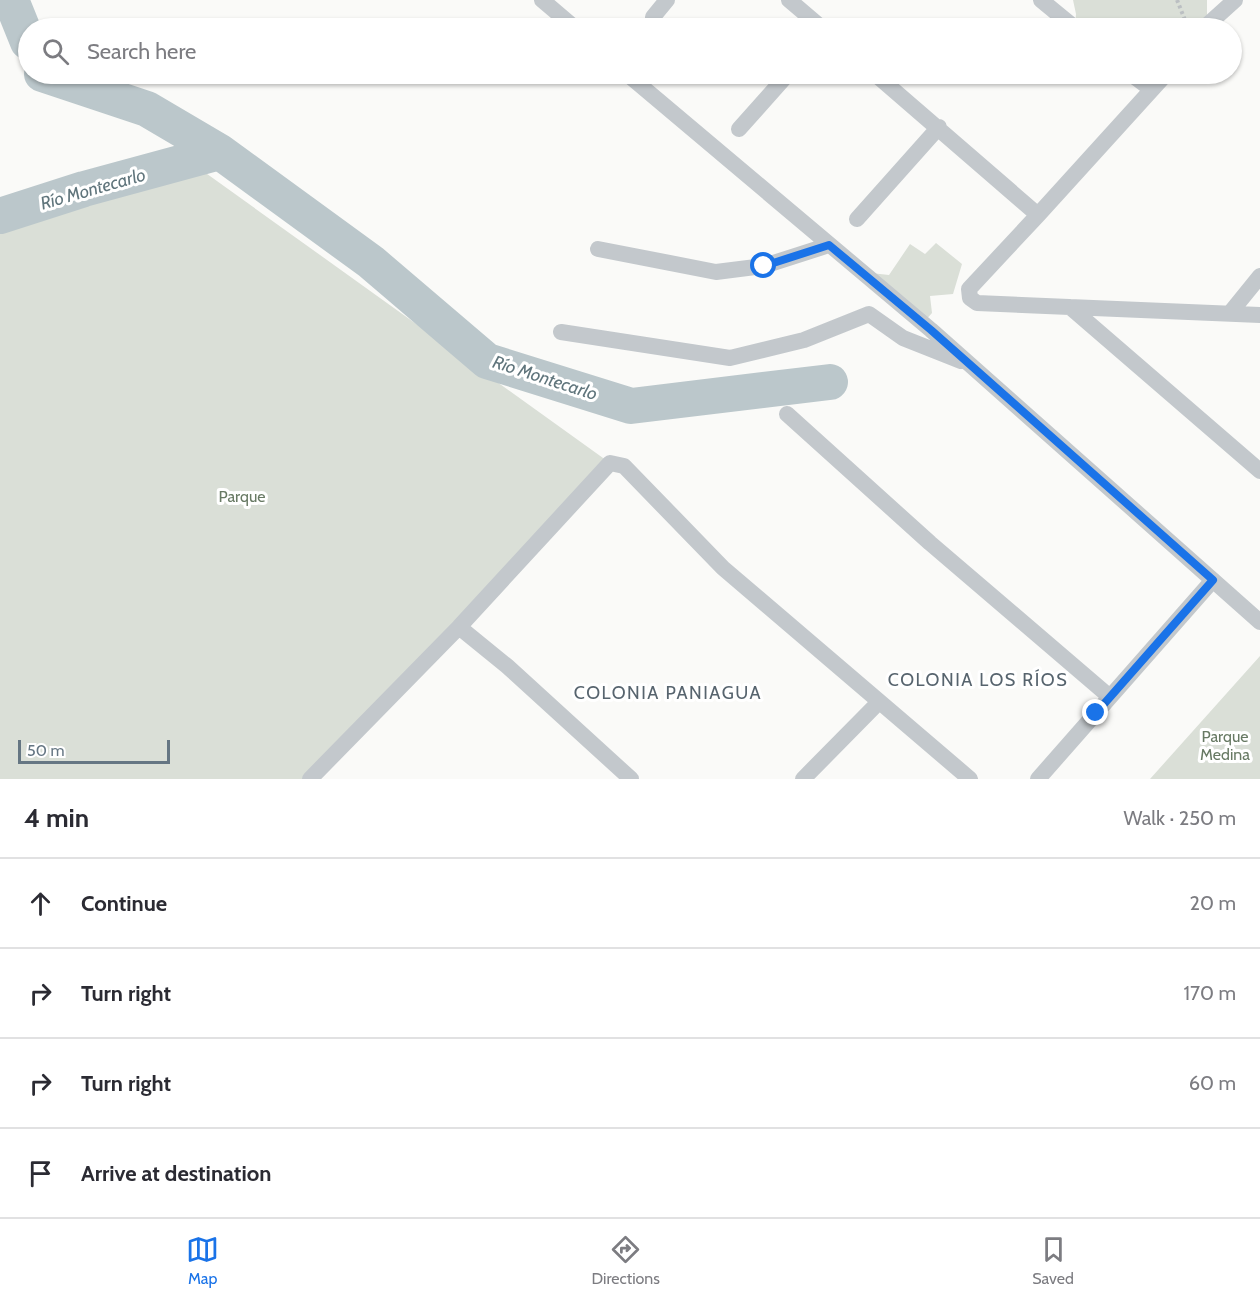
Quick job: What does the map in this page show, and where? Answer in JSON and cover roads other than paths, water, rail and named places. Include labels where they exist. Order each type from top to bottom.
[{"type":"street","points":[[542,0],[563,18]]},
{"type":"street","points":[[653,17],[667,0]]},
{"type":"street","points":[[789,0],[810,18]]},
{"type":"street","points":[[1041,0],[1062,18]]},
{"type":"street","points":[[1215,18],[1235,0]]},
{"type":"street","points":[[639,84],[972,366],[1260,622]]},
{"type":"street","points":[[739,129],[779,84]]},
{"type":"street","points":[[887,84],[1038,215]]},
{"type":"street","points":[[1145,84],[1152,89]]},
{"type":"street","points":[[1157,84],[969,289],[970,298],[977,303],[1260,315]]},
{"type":"street","points":[[857,219],[939,127]]},
{"type":"street","points":[[598,249],[716,272],[764,266],[829,245]]},
{"type":"street","points":[[1230,313],[1260,276]]},
{"type":"street","points":[[1070,307],[1260,471]]},
{"type":"street","points":[[561,332],[730,358],[804,340],[869,314],[903,338],[972,366]]},
{"type":"street","points":[[787,414],[930,543],[1110,697]]},
{"type":"street","points":[[310,779],[459,627],[610,463],[624,466],[723,568],[878,703],[970,779]]},
{"type":"street","points":[[1038,779],[1213,580]]},
{"type":"street","points":[[459,627],[507,666],[631,779]]},
{"type":"street","points":[[803,779],[878,703]]},
{"type":"waterway","name":"Río Montecarlo","points":[[11,0],[18,18]]},
{"type":"waterway","name":"Río Montecarlo","points":[[72,84],[147,109],[220,152]]},
{"type":"waterway","name":"Río Montecarlo","points":[[0,216],[84,189],[220,152],[371,262],[487,361],[631,406],[830,382]]},
{"type":"district","name":"COLONIA LOS RÍOS","points":[[978,680]]},
{"type":"district","name":"COLONIA PANIAGUA","points":[[668,693]]},
{"type":"park label","name":"Parque","points":[[242,496]]},
{"type":"park label","name":"Parque Medina","points":[[1225,745]]}]
